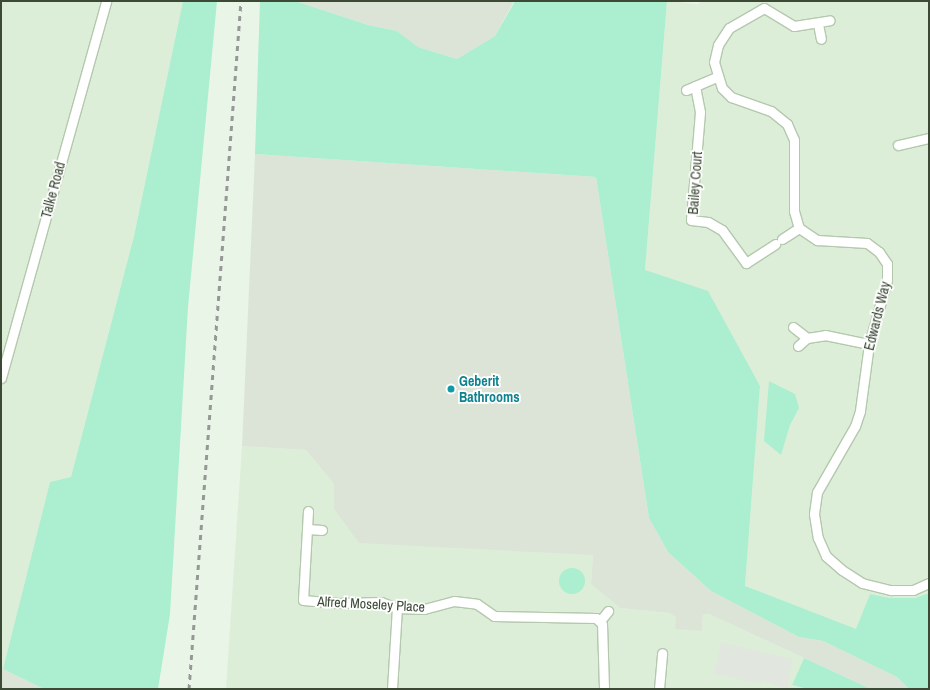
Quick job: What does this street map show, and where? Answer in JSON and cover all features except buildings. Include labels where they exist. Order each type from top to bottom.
[{"type":"street","name":"Talke Road","points":[[1,378],[106,1]]},
{"type":"street","points":[[799,228],[794,210],[794,140],[788,124],[771,111],[731,97],[722,88],[717,77],[714,62],[718,45],[729,28],[764,5],[794,26],[818,24],[830,20]]},
{"type":"street","points":[[818,24],[821,39]]},
{"type":"street","points":[[686,90],[717,77]]},
{"type":"street","name":"Bailey Court","points":[[695,86],[700,112],[690,220],[708,222],[722,230],[746,264],[799,228]]},
{"type":"street","points":[[898,145],[929,138]]},
{"type":"street","name":"Edwards Way","points":[[799,228],[817,240],[867,243],[879,252],[887,264],[887,280],[869,344],[860,411],[855,426],[817,492],[814,514],[818,538],[826,556],[842,570],[862,582],[891,590],[913,590],[929,583]]},
{"type":"street","points":[[793,326],[807,338]]},
{"type":"street","points":[[798,346],[807,338],[826,335],[869,344]]},
{"type":"street","name":"Alfred Moseley Place","points":[[308,511],[303,600],[338,603],[381,602],[396,608],[424,609],[454,601],[477,604],[494,616],[596,618],[600,621]]},
{"type":"street","points":[[308,529],[322,530]]},
{"type":"street","points":[[392,689],[396,608]]},
{"type":"street","points":[[604,689],[600,621],[608,611]]},
{"type":"street","points":[[660,689],[662,653]]},
{"type":"shaded area","points":[[1,1],[183,1],[134,236],[71,477],[50,482],[3,669],[1,667]]},
{"type":"shaded area","points":[[295,1],[514,1],[495,36],[457,59],[418,47],[397,31],[368,25]]},
{"type":"shaded area","points":[[667,1],[697,4],[704,1],[929,1],[929,593],[915,598],[890,598],[870,594],[856,630],[745,586],[760,385],[645,270]]},
{"type":"shaded area","points":[[255,154],[596,177],[649,518],[668,552],[711,591],[799,637],[823,641],[897,677],[909,689],[871,689],[709,614],[703,614],[702,631],[675,629],[676,617],[669,613],[620,608],[591,584],[593,555],[359,543],[334,509],[334,484],[306,450],[242,446]]},
{"type":"shaded area","points":[[242,446],[306,450],[334,484],[334,509],[558,552],[593,555],[591,584],[620,608],[669,613],[702,631],[703,613],[709,614],[804,658],[792,685],[808,689],[226,689]]},
{"type":"shaded area","points":[[721,642],[793,659],[787,689],[762,681],[761,684],[714,674]]},
{"type":"shaded area","points":[[1,667],[3,669],[44,689],[1,689]]},
{"type":"green space","points":[[183,1],[217,1],[188,307],[170,614],[158,689],[44,689],[3,669],[50,482],[71,477],[134,236]]},
{"type":"green space","points":[[260,1],[295,1],[368,25],[397,31],[418,47],[457,59],[495,36],[515,1],[667,1],[645,270],[708,291],[760,386],[745,586],[856,629],[870,594],[890,598],[915,598],[929,593],[929,689],[909,689],[897,677],[823,641],[799,637],[711,591],[668,552],[649,518],[596,177],[255,154]]},
{"type":"green space","points":[[769,381],[795,394],[799,408],[790,425],[781,455],[764,441]]},
{"type":"green space","points":[[572,568],[581,572],[585,581],[581,590],[572,594],[563,590],[559,581],[563,572]]},
{"type":"green space","points":[[804,658],[871,689],[808,689],[792,685]]},
{"type":"railway","points":[[189,689],[241,1]]},
{"type":"place","name":"Geberit Bathrooms","points":[[451,389]]}]
